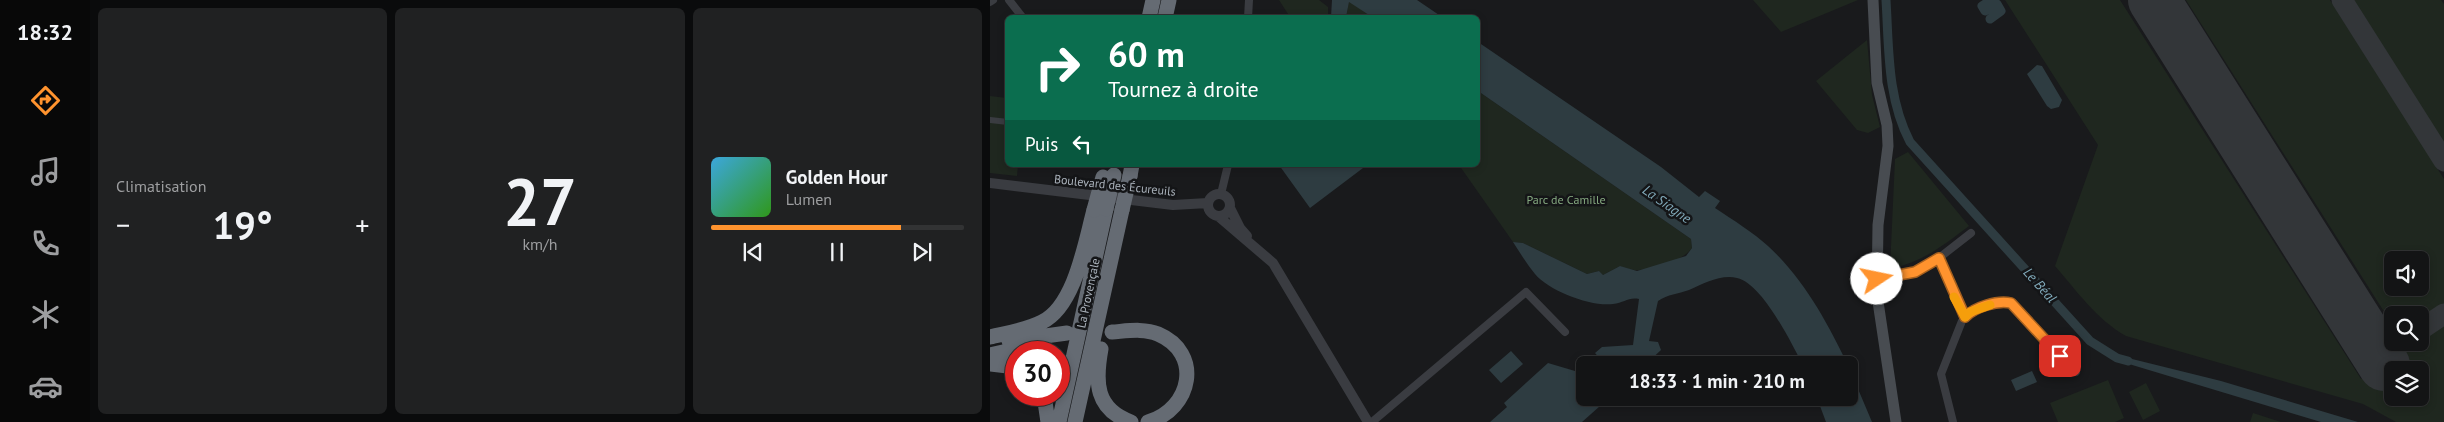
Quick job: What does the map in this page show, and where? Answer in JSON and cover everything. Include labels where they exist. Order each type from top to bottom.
[{"type":"highway","points":[[1150,15],[1153,0]]},
{"type":"highway","points":[[1166,15],[1169,0]]},
{"type":"highway","name":"La Provençale","points":[[1075,422],[1131,170]]},
{"type":"highway","name":"La Provençale","points":[[1059,422],[1100,209],[1110,171]]},
{"type":"highway","points":[[990,337],[1042,322],[1061,307],[1100,209]]},
{"type":"highway","points":[[1104,290],[1103,325],[1098,368],[1099,391],[1111,411],[1131,422]]},
{"type":"highway","points":[[1148,422],[1171,412],[1179,400],[1185,387],[1187,372],[1184,359],[1178,348],[1158,334],[1132,330],[1112,330],[1148,325],[1160,328],[1171,334],[1182,344],[1189,357],[1193,371],[1191,389],[1185,404],[1167,422]]},
{"type":"highway","points":[[990,343],[1066,336],[990,354]]},
{"type":"highway","points":[[990,364],[1005,366]]},
{"type":"highway","points":[[1046,406],[1048,422]]},
{"type":"main road","points":[[1873,0],[1878,83],[1887,125],[1888,146],[1878,225],[1877,279],[1879,311],[1896,422]]},
{"type":"street","points":[[1009,0],[1021,15]]},
{"type":"street","points":[[1248,15],[1249,0]]},
{"type":"street","points":[[990,120],[1005,122]]},
{"type":"street","points":[[1221,194],[1228,167]]},
{"type":"street","name":"Boulevard des Écureuils","points":[[990,183],[1173,205],[1208,203]]},
{"type":"street","points":[[1221,194],[1214,196],[1208,203],[1209,210],[1273,263],[1368,422]]},
{"type":"street","points":[[1221,194],[1229,200],[1230,208],[1240,228],[1257,248]]},
{"type":"street","points":[[1218,216],[1225,214],[1230,208]]},
{"type":"street","points":[[1877,279],[1915,272],[1939,258],[1971,233]]},
{"type":"street","points":[[1939,258],[1965,317]]},
{"type":"street","points":[[1372,422],[1526,292],[1565,332]]},
{"type":"street","points":[[1953,422],[1941,374],[1962,321],[1970,312],[2003,301],[2011,303],[2076,372]]},
{"type":"green space","points":[[1279,0],[1319,0],[1328,7],[1328,15],[1289,15]]},
{"type":"green space","points":[[1753,0],[1858,0],[1781,32]]},
{"type":"green space","points":[[2005,0],[2120,0],[2361,379],[2384,364],[2384,406],[2429,406],[2429,361],[2389,361],[2405,351],[2429,351],[2429,336],[2444,326],[2444,422],[2396,422],[2363,404],[2126,336],[2096,313],[2055,266],[2098,145]]},
{"type":"green space","points":[[2186,0],[2330,0],[2444,179],[2444,304],[2429,313],[2429,306],[2384,306],[2384,311]]},
{"type":"green space","points":[[2354,0],[2441,0],[2444,4],[2444,143]]},
{"type":"green space","points":[[1349,1],[1369,15],[1347,15]]},
{"type":"green space","points":[[1867,40],[1872,95],[1880,127],[1868,133],[1857,130],[1816,81]]},
{"type":"green space","name":"Parc de Camille","points":[[1480,92],[1691,239],[1692,248],[1675,261],[1660,266],[1637,270],[1620,266],[1603,275],[1599,271],[1587,274],[1523,243],[1513,242],[1460,167],[1480,167]]},
{"type":"green space","points":[[990,96],[1005,98],[1005,167],[1018,167],[1017,176],[990,173]]},
{"type":"green space","points":[[1908,152],[1969,226],[1941,247],[1923,257],[1890,269],[1895,159]]},
{"type":"green space","points":[[2108,380],[2124,418],[2115,422],[2058,422],[2050,403]]},
{"type":"green space","points":[[2146,383],[2160,411],[2143,420],[2129,392]]},
{"type":"green space","points":[[2253,413],[2281,422],[2250,422]]},
{"type":"water","points":[[1332,0],[1417,0],[1439,15],[1369,15],[1349,2],[1346,15],[1331,15]]},
{"type":"water","name":"La Siagne","points":[[1480,43],[1661,167],[1699,197],[1705,191],[1720,201],[1715,208],[1762,241],[1793,272],[1814,302],[1844,356],[1798,356],[1784,329],[1757,291],[1737,278],[1725,277],[1712,280],[1658,301],[1649,341],[1658,342],[1661,350],[1655,356],[1598,356],[1595,353],[1602,347],[1633,345],[1639,299],[1604,304],[1582,300],[1560,292],[1535,274],[1513,242],[1523,243],[1587,274],[1599,271],[1603,275],[1620,266],[1637,271],[1686,256],[1692,248],[1691,239],[1480,92]]},
{"type":"water","points":[[2037,65],[2042,66],[2062,100],[2059,107],[2051,109],[2047,106],[2027,74]]},
{"type":"water","points":[[1280,167],[1364,167],[1310,208]]},
{"type":"water","points":[[1511,351],[1523,364],[1501,383],[1489,370]]},
{"type":"water","points":[[2120,356],[2221,381],[2358,422],[2321,422],[2119,361],[2117,358]]},
{"type":"water","points":[[1548,363],[1576,371],[1576,406],[1600,406],[1582,422],[1490,422],[1507,407],[1504,403]]},
{"type":"water","points":[[2032,371],[2037,382],[2016,391],[2011,380]]},
{"type":"water","points":[[1858,389],[1872,422],[1826,422],[1820,406],[1858,406]]},
{"type":"waterway","name":"Le Béal","points":[[1886,0],[1893,90],[1902,125],[1910,142],[2090,341],[2117,358],[2128,361]]},
{"type":"waterway","points":[[1990,19],[2001,11],[1997,4],[1985,11],[1982,6],[1991,0]]},
{"type":"taxiway","points":[[2342,0],[2444,161]]},
{"type":"taxiway","points":[[2351,313],[2371,332],[2384,336]]},
{"type":"taxiway","points":[[2429,324],[2444,314]]},
{"type":"runway","points":[[2154,0],[2384,365]]},
{"type":"slow traffic","points":[[1954,297],[1965,317],[1970,312],[1990,305]]},
{"type":"route","points":[[1877,279],[1915,272],[1939,258],[1954,297],[1965,317],[1970,312],[2003,301],[2011,303],[2060,356]]}]
